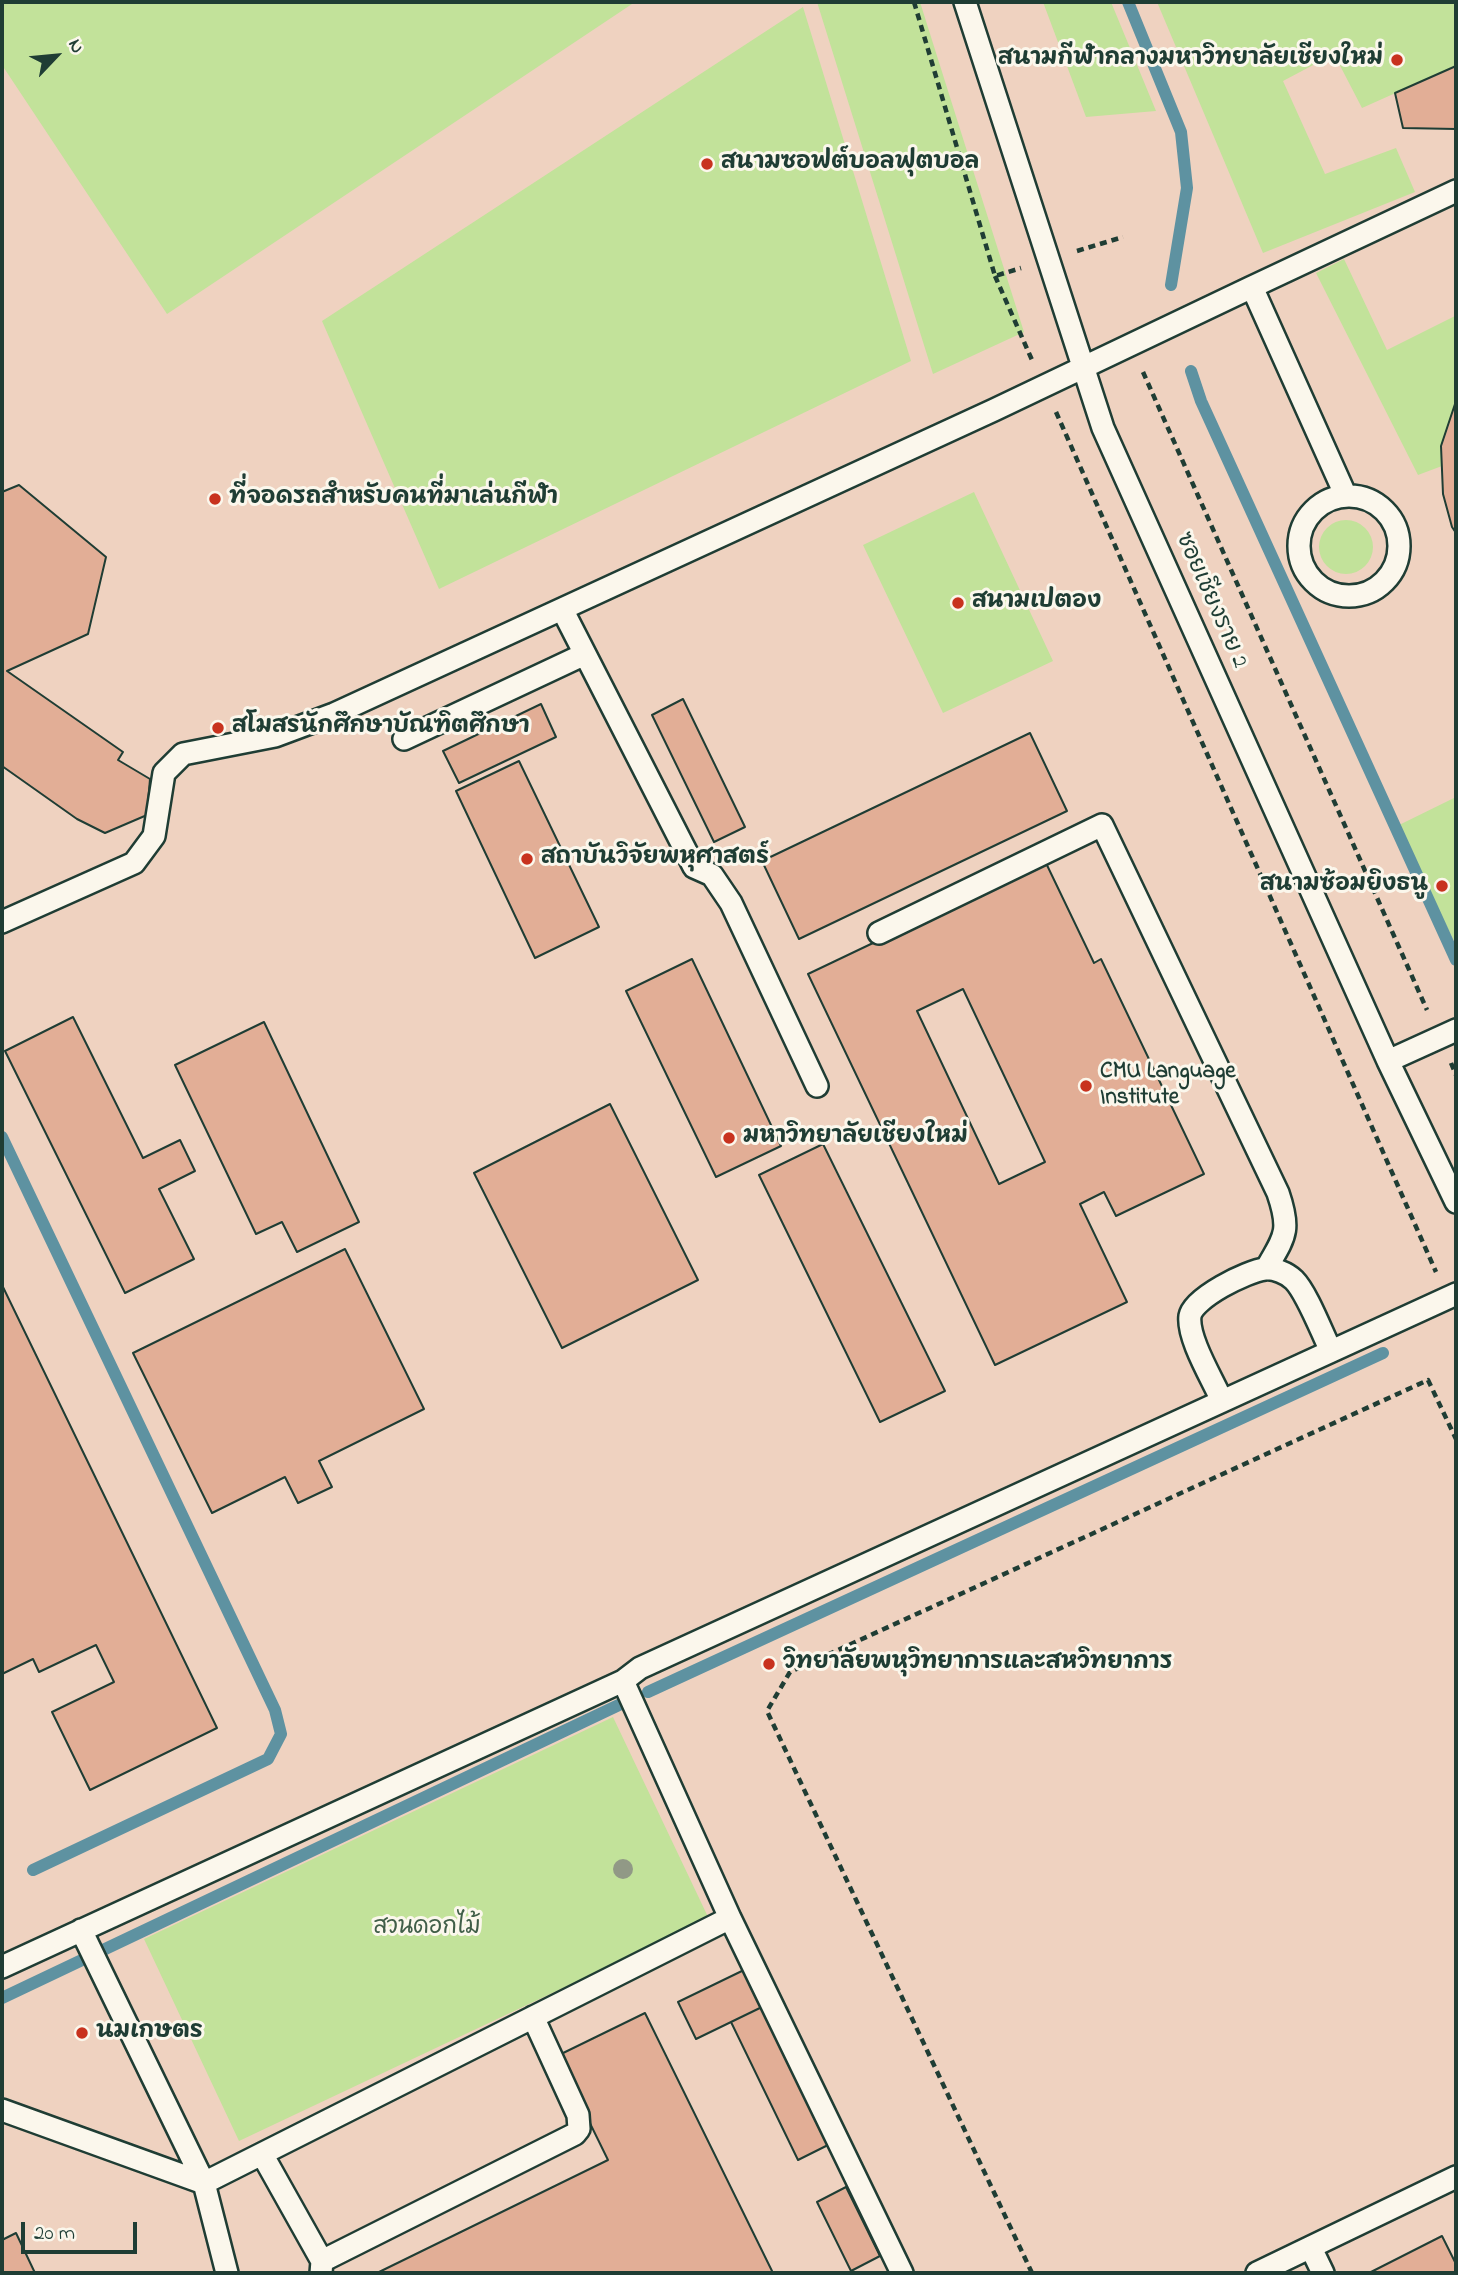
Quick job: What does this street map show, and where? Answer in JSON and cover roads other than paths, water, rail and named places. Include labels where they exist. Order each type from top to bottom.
[{"type":"lane","points":[[965,2],[1083,366],[1388,1061],[1456,1202]]},
{"type":"lane","points":[[2,922],[134,863],[154,836],[164,773],[183,754],[275,736],[334,714],[1456,191]]},
{"type":"lane","points":[[1252,288],[1345,495]]},
{"type":"lane","points":[[1345,495],[1371,499],[1391,517],[1400,542],[1395,568],[1378,588],[1353,597],[1326,592],[1306,574],[1298,549],[1302,523],[1320,503],[1345,495]]},
{"type":"lane","points":[[562,609],[694,867],[712,875],[731,903],[817,1086]]},
{"type":"lane","points":[[404,739],[585,654]]},
{"type":"lane","points":[[879,933],[1102,825],[1278,1194],[1286,1227],[1284,1239],[1266,1269],[1214,1292],[1192,1310],[1190,1317],[1193,1336],[1222,1401]]},
{"type":"lane","points":[[1388,1061],[1448,1033]]},
{"type":"lane","points":[[1266,1269],[1285,1274],[1294,1280],[1331,1351]]},
{"type":"lane","points":[[623,1681],[640,1668],[1452,1296]]},
{"type":"lane","points":[[3,1963],[623,1681],[1452,1296]]},
{"type":"lane","points":[[623,1681],[730,1918],[902,2273]]},
{"type":"lane","points":[[2,2110],[204,2183],[730,1918]]},
{"type":"lane","points":[[85,1928],[204,2183],[226,2273]]},
{"type":"lane","points":[[262,2154],[321,2267],[575,2134],[580,2125],[579,2115],[533,2017]]},
{"type":"lane","points":[[1257,2273],[1456,2177]]},
{"type":"lane","points":[[1311,2248],[1323,2273]]},
{"type":"waterway","points":[[1128,2],[1181,132],[1187,188],[1171,285]]},
{"type":"waterway","points":[[1191,371],[1201,401],[1456,960]]},
{"type":"waterway","points":[[2,1137],[275,1710],[281,1734],[268,1759],[33,1870]]},
{"type":"waterway","points":[[648,1692],[1383,1353]]},
{"type":"waterway","points":[[2,1998],[623,1703]]},
{"type":"place","name":"สนามกีฬากลางมหาวิทยาลัยเชียงใหม่","points":[[1397,60]]},
{"type":"place","name":"สนามซอฟต์บอลฟุตบอล","points":[[707,164]]},
{"type":"place","name":"ที่จอดรถสำหรับคนที่มาเล่นกีฬา","points":[[215,499]]},
{"type":"place","name":"สนามเปตอง","points":[[958,603]]},
{"type":"place","name":"สโมสรนักศึกษาบัณฑิตศึกษา","points":[[218,728]]},
{"type":"place","name":"สถาบันวิจัยพหุศาสตร์","points":[[527,859]]},
{"type":"place","name":"สนามซ้อมยิงธนู","points":[[1442,886]]},
{"type":"place","name":"CMU Language Institute","points":[[1086,1086]]},
{"type":"place","name":"มหาวิทยาลัยเชียงใหม่","points":[[729,1138]]},
{"type":"place","name":"วิทยาลัยพหุวิทยาการและสหวิทยาการ","points":[[769,1664]]},
{"type":"place","name":"นมเกษตร","points":[[82,2033]]},
{"type":"park label","name":"สวนดอกไม้","points":[[427,1929]]}]
